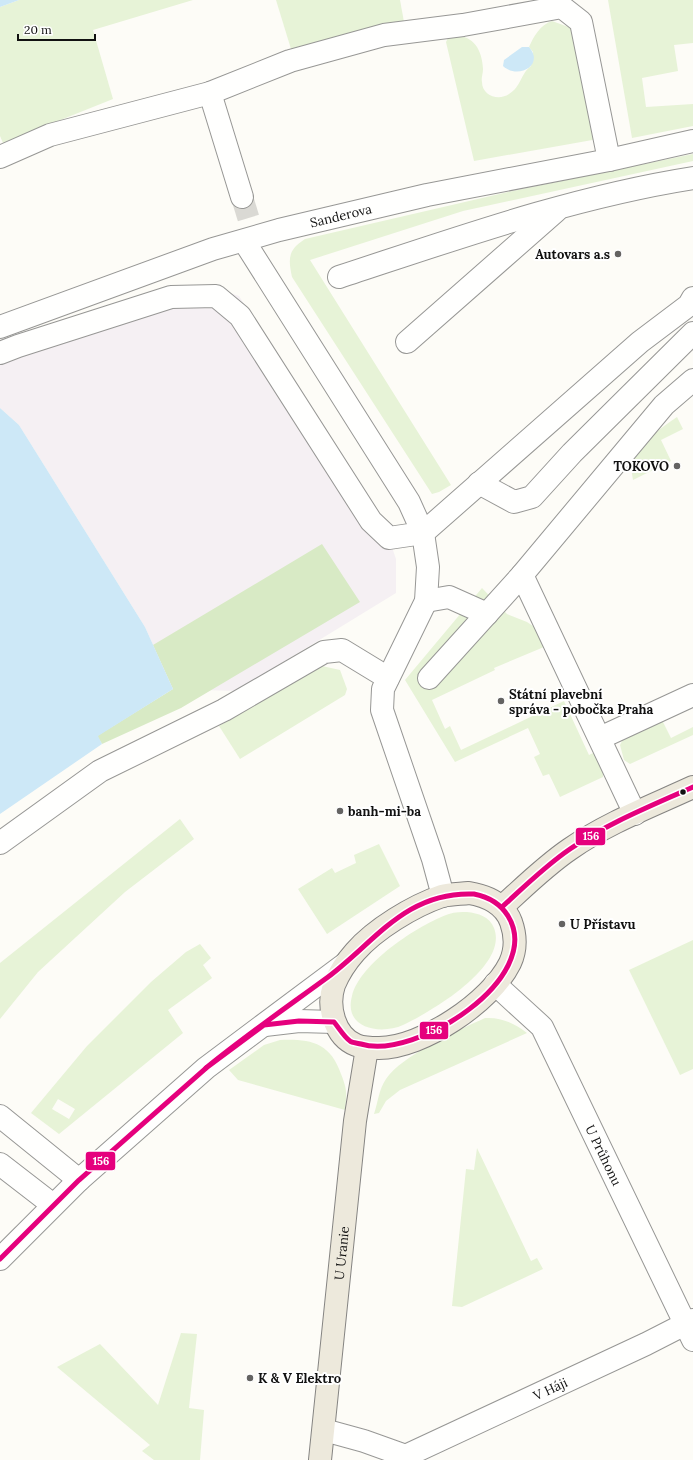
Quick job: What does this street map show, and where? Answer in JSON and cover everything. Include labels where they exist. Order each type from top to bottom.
[{"type":"main road","points":[[502,907],[540,872],[571,848],[635,814],[693,787]]},
{"type":"main road","points":[[469,893],[488,896],[502,907],[509,917],[513,929],[515,945],[510,963],[495,984],[472,1006],[443,1026],[416,1040],[390,1048],[367,1048],[356,1045],[346,1039],[339,1031],[334,1022],[331,1004],[334,985],[345,964],[356,950],[378,932],[414,908],[443,896],[469,893]]},
{"type":"main road","name":"U Uranie","points":[[320,1460],[355,1121],[367,1048]]},
{"type":"street","points":[[0,157],[50,135],[210,93],[290,61],[384,35],[463,25],[562,8],[581,22],[609,160]]},
{"type":"street","points":[[210,93],[242,197]]},
{"type":"street","name":"Sanderova","points":[[0,327],[212,249],[249,233],[427,195],[609,160],[693,141]]},
{"type":"street","points":[[339,278],[508,222],[648,185],[693,178]]},
{"type":"street","points":[[407,342],[560,208]]},
{"type":"street","points":[[249,233],[409,502],[423,532],[428,567],[426,601],[383,689],[382,710],[433,859],[443,896]]},
{"type":"street","points":[[0,353],[26,343],[171,297],[216,296],[240,316],[371,521],[389,538],[423,532],[640,342],[689,305],[693,298]]},
{"type":"street","points":[[479,483],[514,502],[532,497],[572,453],[693,333]]},
{"type":"street","points":[[429,678],[522,575],[664,404],[693,380]]},
{"type":"street","points":[[522,575],[635,814]]},
{"type":"street","points":[[426,601],[449,598],[487,614]]},
{"type":"street","points":[[0,843],[100,771],[224,710],[324,652],[342,650],[388,678]]},
{"type":"street","points":[[600,738],[693,695]]},
{"type":"street","points":[[0,1259],[79,1180],[209,1066],[345,964]]},
{"type":"street","name":"U Průhonu","points":[[495,984],[542,1028],[691,1328]]},
{"type":"street","points":[[264,1026],[299,1021],[334,1022]]},
{"type":"street","points":[[0,1116],[79,1180]]},
{"type":"street","points":[[0,1164],[53,1205]]},
{"type":"street","name":"V Háji","points":[[324,1430],[364,1440],[402,1458],[691,1328]]},
{"type":"shaded area","points":[[218,289],[239,296],[381,515],[396,559],[396,593],[236,691],[173,689],[145,627],[19,425],[0,408],[0,349]]},
{"type":"green space","points":[[19,0],[193,0],[93,30],[113,99],[3,143],[0,136],[0,7]]},
{"type":"green space","points":[[276,0],[400,0],[404,22],[291,49]]},
{"type":"green space","points":[[608,0],[693,0],[693,43],[674,45],[678,71],[642,78],[646,107],[693,104],[693,126],[632,138]]},
{"type":"green space","points":[[552,21],[574,29],[598,139],[474,161],[446,42],[449,36],[464,37],[474,44],[478,49],[482,61],[482,80],[485,91],[492,96],[501,97],[509,94],[519,84],[525,72],[531,66],[533,52],[529,47],[535,35],[544,25]]},
{"type":"green space","points":[[693,154],[693,161],[463,211],[310,260],[451,485],[432,494],[292,277],[290,260],[292,251],[295,247],[305,239],[508,192]]},
{"type":"green space","points":[[677,417],[683,429],[661,440],[671,461],[633,480],[633,458],[641,446],[652,435]]},
{"type":"green space","points":[[322,544],[360,602],[181,708],[102,744],[97,736],[173,689],[153,645]]},
{"type":"green space","points":[[482,588],[507,614],[527,622],[539,630],[566,688],[564,689],[544,647],[494,668],[495,670],[432,700],[445,729],[450,726],[461,750],[564,701],[589,755],[595,752],[603,768],[603,777],[560,797],[549,774],[543,776],[534,757],[540,754],[528,728],[455,762],[405,680]]},
{"type":"green space","points":[[322,666],[340,670],[347,689],[345,695],[240,759],[219,726]]},
{"type":"green space","points":[[662,720],[671,738],[693,727],[693,735],[630,764],[624,760],[620,745],[624,737]]},
{"type":"green space","points":[[180,819],[194,839],[125,892],[38,972],[0,1019],[0,963]]},
{"type":"green space","points":[[379,844],[400,886],[327,934],[298,889],[332,868],[335,873],[356,863],[354,855]]},
{"type":"green space","points":[[456,912],[475,913],[487,918],[494,928],[496,943],[490,957],[479,972],[465,986],[448,999],[416,1019],[403,1025],[394,1028],[375,1029],[366,1027],[358,1022],[353,1016],[351,1007],[352,996],[357,983],[378,958],[407,936],[436,919]]},
{"type":"green space","points":[[693,940],[693,1069],[680,1075],[629,970]]},
{"type":"green space","points":[[200,944],[211,958],[203,965],[212,978],[168,1010],[183,1033],[59,1134],[31,1113],[87,1046],[151,982],[186,952]],"holes":[[[58,1099],[75,1109],[69,1119],[52,1109]]]},
{"type":"green space","points":[[485,1018],[507,1021],[527,1033],[400,1090],[386,1101],[379,1113],[374,1114],[382,1087],[393,1070],[404,1061],[431,1044]]},
{"type":"green space","points":[[280,1040],[301,1040],[310,1042],[325,1049],[331,1055],[341,1074],[344,1084],[346,1095],[345,1110],[238,1080],[229,1070],[264,1045]]},
{"type":"green space","points":[[477,1148],[531,1261],[537,1258],[543,1269],[462,1307],[452,1306],[466,1169],[474,1170]]},
{"type":"green space","points":[[181,1333],[197,1334],[189,1408],[204,1410],[200,1460],[154,1460],[142,1451],[150,1445],[57,1367],[100,1344],[158,1405]]},
{"type":"water","points":[[0,0],[19,0],[0,7]]},
{"type":"water","points":[[522,47],[529,47],[533,54],[534,60],[532,65],[522,71],[509,70],[503,66],[504,60]]},
{"type":"water","points":[[0,408],[19,425],[145,627],[173,689],[98,736],[102,744],[0,814]]},
{"type":"tunnel","points":[[242,197],[249,220]]},
{"type":"transit line","name":"156","points":[[502,907],[552,862],[584,840],[630,815],[693,787]]},
{"type":"transit line","name":"156","points":[[474,894],[489,899],[498,904],[505,911],[508,916],[515,940],[509,965],[492,988],[469,1010],[441,1027],[412,1040],[384,1046],[351,1042],[334,1022],[299,1021],[264,1025],[206,1068],[328,977],[393,921],[410,910],[429,901],[450,895],[474,894]]},
{"type":"transit line","name":"156","points":[[0,1259],[79,1180],[206,1068]]},
{"type":"place","name":"Autovars a.s","points":[[618,254]]},
{"type":"place","name":"TOKOVO","points":[[677,466]]},
{"type":"place","name":"Státní plavební správa - pobočka Praha","points":[[501,701]]},
{"type":"place","name":"banh-mi-ba","points":[[340,811]]},
{"type":"place","name":"U Přístavu","points":[[562,924]]},
{"type":"place","name":"K & V Elektro","points":[[250,1378]]}]
